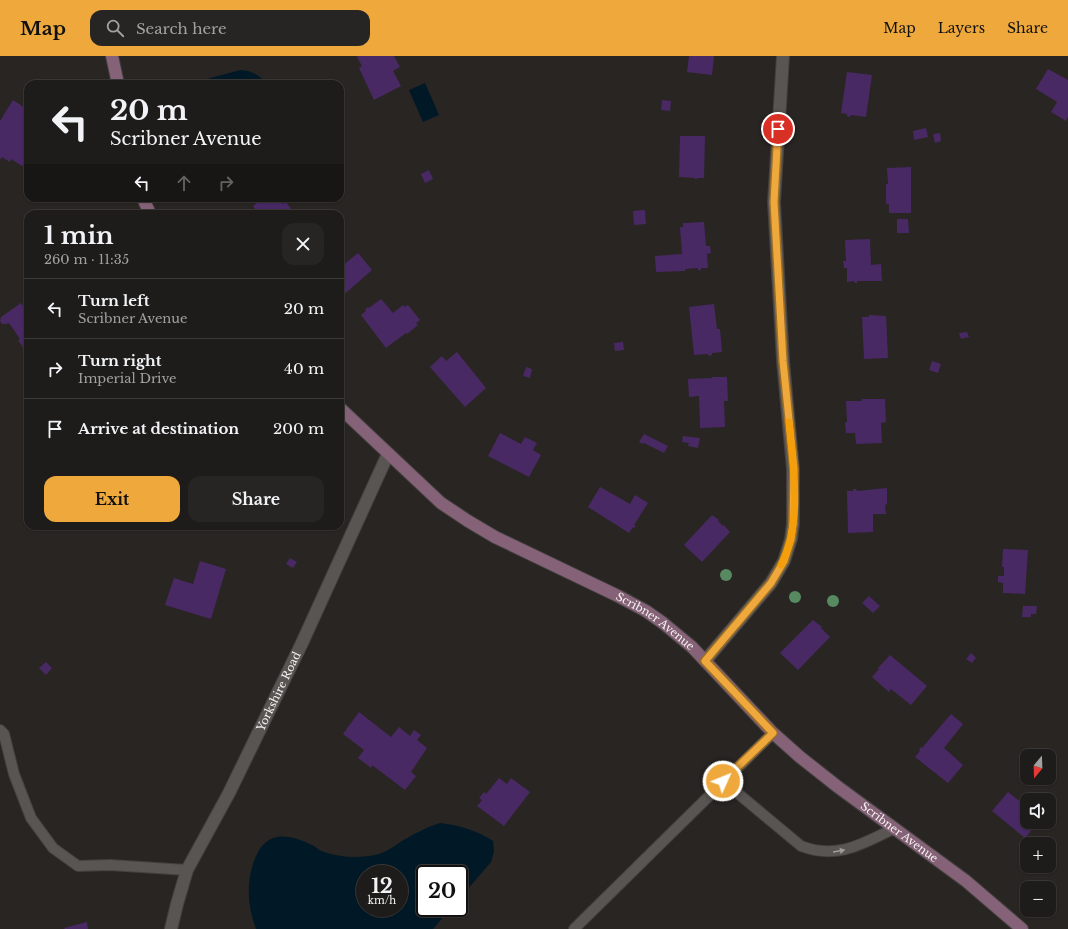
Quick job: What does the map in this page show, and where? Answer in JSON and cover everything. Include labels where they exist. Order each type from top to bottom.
[{"type":"street","points":[[112,56],[117,80]]},
{"type":"street","points":[[705,661],[771,583],[785,556],[791,539],[793,524],[794,469],[783,361],[774,202],[783,56]]},
{"type":"street","name":"Scribner Avenue","points":[[344,412],[441,503],[468,521],[495,537],[555,565],[646,612],[677,633],[773,733],[822,774],[966,881],[1022,929]]},
{"type":"street","name":"Yorkshire Road","points":[[171,929],[187,870],[233,786],[302,643],[388,454]]},
{"type":"lane","points":[[0,730],[4,734],[14,774],[31,818],[53,848],[78,866],[110,865],[187,870]]},
{"type":"lane","points":[[574,929],[773,733]]},
{"type":"lane","points":[[723,781],[801,846],[813,851],[840,851],[864,843],[895,828]]},
{"type":"water","points":[[241,70],[256,74],[263,80],[207,80]]},
{"type":"water","points":[[425,83],[439,115],[423,122],[409,90]]},
{"type":"water","points":[[440,823],[468,829],[493,841],[494,851],[491,862],[468,889],[468,865],[416,865],[416,917],[443,917],[433,929],[256,929],[251,913],[249,880],[253,864],[258,853],[263,845],[270,840],[277,837],[294,838],[304,841],[321,851],[330,854],[346,857],[363,857],[383,853],[425,829]]},
{"type":"building","points":[[394,56],[400,67],[393,71],[401,86],[374,100],[359,68],[362,66],[357,57]]},
{"type":"building","points":[[689,56],[714,56],[712,75],[687,72]]},
{"type":"building","points":[[1048,69],[1068,80],[1068,117],[1066,121],[1051,112],[1057,102],[1036,89]]},
{"type":"building","points":[[847,72],[872,75],[866,117],[851,115],[850,117],[847,116],[847,114],[841,113]]},
{"type":"building","points":[[13,100],[24,107],[24,163],[22,166],[11,159],[10,162],[2,157],[0,160],[0,121]]},
{"type":"building","points":[[662,100],[671,101],[670,111],[661,110]]},
{"type":"building","points":[[926,128],[928,137],[914,140],[913,131]]},
{"type":"building","points":[[940,133],[941,141],[935,143],[933,134]]},
{"type":"building","points":[[680,136],[705,136],[704,178],[695,179],[679,177]]},
{"type":"building","points":[[911,167],[911,213],[889,213],[889,204],[886,204],[886,184],[888,184],[887,168]]},
{"type":"building","points":[[429,170],[433,179],[425,183],[421,174]]},
{"type":"building","points":[[258,202],[282,202],[283,204],[286,202],[291,209],[256,210],[253,206]]},
{"type":"building","points":[[645,210],[646,224],[634,225],[633,211]]},
{"type":"building","points":[[897,219],[908,219],[909,233],[897,233]]},
{"type":"building","points":[[704,222],[706,246],[710,246],[711,253],[707,254],[708,268],[701,268],[701,270],[698,270],[698,268],[685,269],[685,271],[656,272],[655,256],[682,254],[680,227],[683,227],[683,223]]},
{"type":"building","points":[[870,239],[871,265],[881,264],[882,281],[857,281],[857,283],[854,281],[847,282],[847,268],[844,268],[843,261],[846,261],[845,240]]},
{"type":"building","points":[[358,253],[372,270],[344,294],[344,264]]},
{"type":"building","points":[[381,299],[393,313],[403,305],[405,307],[408,305],[420,320],[416,323],[418,325],[386,348],[361,315],[368,307],[369,308]]},
{"type":"building","points":[[21,303],[24,308],[24,349],[18,340],[20,339],[9,323],[2,324],[0,321],[1,317]]},
{"type":"building","points":[[714,304],[717,329],[720,329],[722,352],[712,353],[712,355],[709,356],[708,354],[694,355],[689,307]]},
{"type":"building","points":[[869,315],[886,316],[888,358],[864,359],[862,317],[869,317]]},
{"type":"building","points":[[967,332],[969,337],[961,339],[959,333]]},
{"type":"building","points":[[623,342],[624,350],[615,351],[614,343]]},
{"type":"building","points":[[457,352],[486,388],[465,407],[430,367],[442,356],[446,361]]},
{"type":"building","points":[[932,361],[941,364],[938,373],[929,370]]},
{"type":"building","points":[[526,367],[532,369],[530,378],[523,376]]},
{"type":"building","points":[[727,377],[728,401],[724,401],[725,427],[700,428],[699,396],[689,397],[688,379]]},
{"type":"building","points":[[862,399],[885,399],[886,422],[881,423],[882,443],[856,444],[855,433],[846,433],[846,401],[862,401]]},
{"type":"building","points":[[500,433],[521,444],[525,437],[537,443],[533,450],[541,455],[529,477],[488,456]]},
{"type":"building","points":[[644,434],[668,446],[664,453],[639,442]]},
{"type":"building","points":[[683,436],[700,438],[698,448],[688,446],[689,443],[682,442]]},
{"type":"building","points":[[600,487],[630,504],[635,495],[648,503],[634,525],[636,526],[634,528],[633,527],[629,533],[588,507]]},
{"type":"building","points":[[887,488],[887,504],[885,505],[886,514],[873,514],[873,532],[848,533],[847,491],[853,491],[853,489],[856,489],[857,491]]},
{"type":"building","points":[[712,515],[730,532],[702,562],[684,545]]},
{"type":"building","points":[[1003,549],[1028,550],[1025,594],[1003,593],[1003,583],[998,582],[998,576],[1004,576],[1004,567],[1002,567]]},
{"type":"building","points":[[290,558],[297,562],[293,568],[286,564]]},
{"type":"building","points":[[200,561],[226,569],[211,619],[165,605],[174,578],[193,584]]},
{"type":"building","points":[[869,596],[880,606],[873,613],[862,603]]},
{"type":"building","points":[[1023,606],[1037,606],[1036,614],[1031,614],[1031,617],[1022,617]]},
{"type":"building","points":[[813,620],[822,627],[821,628],[830,637],[798,670],[780,653]]},
{"type":"building","points":[[971,653],[976,658],[972,663],[966,659]]},
{"type":"building","points":[[890,655],[927,686],[911,705],[891,689],[889,692],[872,677]]},
{"type":"building","points":[[46,662],[52,668],[46,675],[39,668]]},
{"type":"building","points":[[359,712],[391,737],[399,727],[410,736],[414,730],[421,735],[417,740],[427,748],[411,772],[416,776],[405,790],[372,765],[371,768],[358,758],[364,750],[343,734]]},
{"type":"building","points":[[951,714],[963,724],[944,748],[963,765],[948,783],[915,757],[920,751],[919,750],[921,747],[922,748]]},
{"type":"building","points":[[499,778],[507,784],[511,778],[530,792],[504,826],[477,806],[482,800],[479,798],[484,792],[486,794]]},
{"type":"building","points":[[1008,792],[1020,801],[1020,829],[1032,829],[1026,837],[1024,837],[992,811]]},
{"type":"building","points":[[87,922],[88,929],[64,928]]},
{"type":"slow traffic","points":[[781,565],[784,561],[791,539],[794,509],[794,469],[789,422]]},
{"type":"route","points":[[723,781],[773,733],[705,661],[771,583],[784,561],[791,539],[793,524],[794,469],[783,361],[774,202],[778,129]]}]
